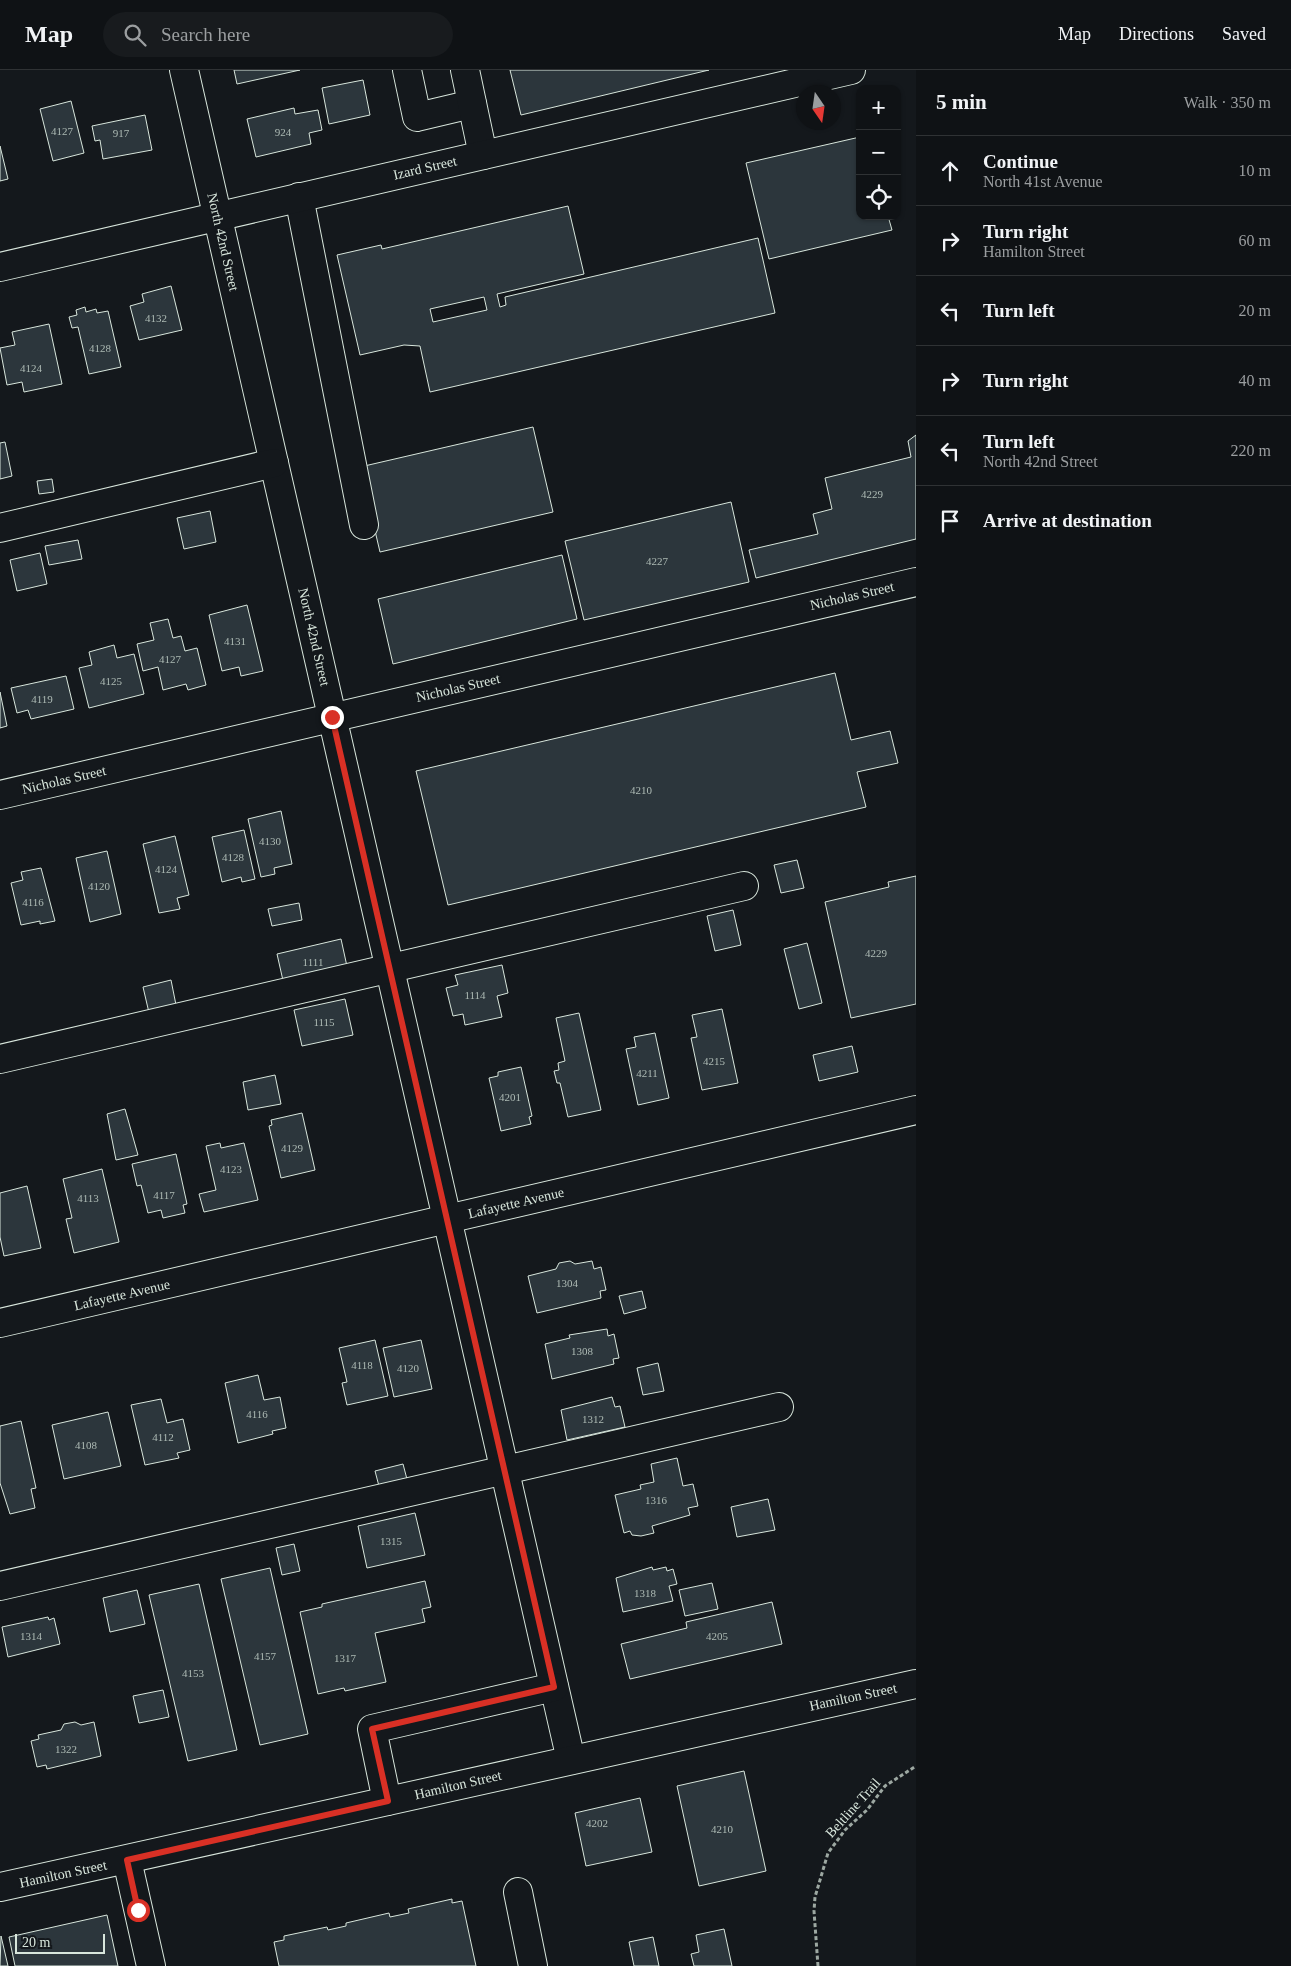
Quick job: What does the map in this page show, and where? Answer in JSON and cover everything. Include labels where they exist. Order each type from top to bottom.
[{"type":"street","name":"North 42nd Street","points":[[184,70],[571,1760]]},
{"type":"street","points":[[407,70],[417,117],[472,104]]},
{"type":"street","points":[[465,70],[483,154]]},
{"type":"street","name":"Izard Street","points":[[0,267],[851,70]]},
{"type":"street","points":[[300,198],[364,525]]},
{"type":"street","points":[[0,528],[274,463]]},
{"type":"street","name":"Nicholas Street","points":[[0,795],[916,582]]},
{"type":"street","points":[[0,1059],[390,970],[744,886]]},
{"type":"street","name":"Lafayette Avenue","points":[[0,1323],[916,1110]]},
{"type":"street","points":[[0,1586],[779,1407]]},
{"type":"street","name":"Hamilton Street","points":[[0,1887],[916,1684]]},
{"type":"street","points":[[388,1801],[372,1729],[554,1687]]},
{"type":"street","points":[[127,1860],[151,1966]]},
{"type":"street","points":[[518,1892],[534,1966]]},
{"type":"path","name":"Beltline Trail","points":[[818,1966],[814,1911],[815,1896],[828,1853],[886,1786],[916,1766]]},
{"type":"building","points":[[234,70],[300,70],[237,84]]},
{"type":"building","points":[[510,70],[709,70],[521,115]]},
{"type":"building","points":[[363,80],[370,115],[329,124],[322,88]]},
{"type":"building","points":[[71,101],[84,153],[53,161],[40,109]]},
{"type":"building","points":[[294,108],[295,114],[318,110],[322,130],[309,133],[311,144],[256,157],[247,119]]},
{"type":"building","points":[[145,115],[152,150],[103,159],[100,140],[95,141],[92,126]]},
{"type":"building","points":[[856,138],[856,220],[889,220],[892,230],[769,259],[746,163]]},
{"type":"building","points":[[0,146],[8,179],[0,181]]},
{"type":"building","points":[[568,206],[584,274],[497,294],[500,307],[506,305],[505,297],[758,238],[775,313],[430,392],[420,346],[404,345],[360,355],[337,255],[381,245],[382,249]],"holes":[[[484,297],[487,310],[433,322],[430,309]]]},
{"type":"building","points":[[171,286],[182,330],[139,340],[130,306],[144,302],[142,294]]},
{"type":"building","points":[[85,307],[86,312],[96,309],[97,313],[108,311],[121,367],[89,374],[78,327],[72,328],[69,317],[77,315],[76,310]]},
{"type":"building","points":[[49,324],[62,384],[24,392],[22,382],[7,385],[0,348],[15,345],[12,332]]},
{"type":"building","points":[[533,427],[553,512],[380,552],[360,467]]},
{"type":"building","points":[[916,435],[916,539],[756,578],[749,550],[818,534],[813,514],[832,509],[825,478],[911,457],[908,441]]},
{"type":"building","points":[[5,442],[12,476],[0,479],[0,443]]},
{"type":"building","points":[[52,479],[54,492],[39,494],[37,481]]},
{"type":"building","points":[[731,502],[749,582],[584,620],[565,541]]},
{"type":"building","points":[[210,511],[216,542],[184,549],[177,518]]},
{"type":"building","points":[[78,540],[82,559],[49,565],[45,546]]},
{"type":"building","points":[[40,553],[47,584],[17,591],[10,560]]},
{"type":"building","points":[[562,555],[577,619],[393,664],[378,599]]},
{"type":"building","points":[[247,605],[263,671],[241,676],[239,667],[222,671],[209,615]]},
{"type":"building","points":[[168,619],[173,638],[181,636],[185,651],[197,648],[206,685],[188,690],[186,684],[163,690],[158,667],[143,671],[137,644],[154,640],[150,623]]},
{"type":"building","points":[[114,645],[117,658],[134,654],[144,694],[89,708],[79,668],[92,665],[89,652]]},
{"type":"building","points":[[835,673],[851,740],[890,731],[898,763],[857,772],[866,807],[448,905],[416,771]]},
{"type":"building","points":[[66,676],[74,709],[31,719],[28,710],[17,713],[11,688]]},
{"type":"building","points":[[0,692],[7,726],[0,728]]},
{"type":"building","points":[[281,811],[292,864],[274,868],[275,874],[261,877],[248,819]]},
{"type":"building","points":[[244,830],[255,879],[242,882],[241,877],[222,882],[212,837]]},
{"type":"building","points":[[175,836],[189,895],[177,898],[180,909],[159,913],[143,844]]},
{"type":"building","points":[[107,851],[121,914],[90,922],[76,858]]},
{"type":"building","points":[[797,860],[804,888],[781,893],[774,865]]},
{"type":"building","points":[[41,868],[55,921],[40,924],[40,921],[21,925],[11,883],[23,880],[21,872]]},
{"type":"building","points":[[916,876],[916,1004],[851,1018],[825,902],[889,887],[888,882]]},
{"type":"building","points":[[299,903],[302,920],[272,926],[268,909]]},
{"type":"building","points":[[733,910],[741,945],[715,951],[707,916]]},
{"type":"building","points":[[341,939],[348,971],[284,985],[277,954]]},
{"type":"building","points":[[807,943],[822,1003],[799,1009],[784,949]]},
{"type":"building","points":[[502,965],[508,993],[497,996],[502,1017],[465,1025],[463,1014],[453,1016],[446,988],[458,985],[455,975]]},
{"type":"building","points":[[171,980],[177,1010],[150,1017],[143,987]]},
{"type":"building","points":[[345,999],[353,1035],[302,1046],[294,1010]]},
{"type":"building","points":[[722,1009],[738,1083],[702,1090],[691,1038],[697,1037],[692,1015]]},
{"type":"building","points":[[579,1013],[601,1110],[568,1117],[560,1083],[557,1083],[554,1071],[559,1070],[558,1063],[565,1061],[556,1018]]},
{"type":"building","points":[[655,1033],[669,1098],[638,1105],[626,1049],[636,1047],[634,1037]]},
{"type":"building","points":[[852,1046],[858,1072],[819,1081],[813,1055]]},
{"type":"building","points":[[521,1067],[532,1116],[529,1117],[531,1124],[501,1131],[489,1078],[498,1076],[498,1072]]},
{"type":"building","points":[[275,1075],[281,1104],[248,1110],[243,1082]]},
{"type":"building","points":[[125,1109],[138,1155],[116,1160],[107,1114]]},
{"type":"building","points":[[302,1113],[315,1170],[281,1178],[269,1126],[272,1125],[271,1120]]},
{"type":"building","points":[[220,1143],[221,1148],[244,1143],[258,1200],[204,1212],[199,1194],[216,1190],[206,1146]]},
{"type":"building","points":[[176,1154],[187,1204],[183,1205],[185,1213],[163,1218],[161,1210],[148,1213],[141,1185],[137,1186],[132,1164]]},
{"type":"building","points":[[102,1169],[119,1242],[74,1253],[66,1219],[72,1218],[63,1179]]},
{"type":"building","points":[[27,1186],[41,1248],[4,1256],[0,1237],[0,1193]]},
{"type":"building","points":[[570,1261],[575,1264],[592,1261],[594,1269],[601,1267],[606,1290],[600,1291],[601,1298],[537,1313],[528,1276],[556,1269],[559,1263]]},
{"type":"building","points":[[642,1291],[646,1308],[624,1314],[619,1296]]},
{"type":"building","points":[[607,1329],[608,1336],[614,1334],[619,1358],[613,1359],[614,1364],[552,1379],[545,1344],[570,1338],[569,1335]]},
{"type":"building","points":[[375,1340],[388,1396],[347,1405],[342,1383],[347,1382],[339,1348]]},
{"type":"building","points":[[421,1340],[432,1389],[394,1397],[383,1348]]},
{"type":"building","points":[[658,1363],[664,1391],[643,1395],[637,1368]]},
{"type":"building","points":[[258,1375],[264,1400],[280,1397],[286,1428],[272,1431],[273,1434],[238,1443],[225,1383]]},
{"type":"building","points":[[612,1397],[615,1407],[620,1406],[625,1427],[567,1440],[561,1410]]},
{"type":"building","points":[[161,1399],[167,1423],[183,1419],[190,1450],[177,1453],[179,1458],[145,1465],[131,1405]]},
{"type":"building","points":[[108,1412],[121,1466],[64,1479],[52,1425]]},
{"type":"building","points":[[21,1421],[36,1488],[31,1489],[35,1508],[10,1514],[0,1483],[0,1426]]},
{"type":"building","points":[[677,1458],[683,1486],[693,1484],[698,1506],[688,1508],[690,1515],[652,1526],[654,1533],[641,1536],[632,1535],[630,1531],[624,1533],[615,1495],[641,1489],[640,1485],[654,1482],[651,1464]]},
{"type":"building","points":[[403,1464],[408,1483],[380,1490],[375,1471]]},
{"type":"building","points":[[768,1499],[775,1530],[737,1537],[731,1507]]},
{"type":"building","points":[[415,1513],[425,1555],[367,1568],[358,1526]]},
{"type":"building","points":[[294,1544],[300,1571],[282,1575],[276,1548]]},
{"type":"building","points":[[652,1567],[653,1570],[666,1567],[667,1571],[673,1569],[677,1584],[669,1586],[673,1601],[623,1612],[616,1578]]},
{"type":"building","points":[[270,1568],[308,1734],[260,1745],[221,1579]]},
{"type":"building","points":[[425,1581],[431,1607],[422,1609],[425,1622],[375,1633],[386,1682],[345,1691],[344,1688],[318,1694],[300,1612],[322,1607],[322,1604]]},
{"type":"building","points":[[712,1583],[718,1609],[685,1616],[679,1590]]},
{"type":"building","points":[[199,1584],[237,1750],[188,1761],[149,1595]]},
{"type":"building","points":[[137,1590],[145,1624],[110,1632],[103,1598]]},
{"type":"building","points":[[772,1602],[782,1644],[630,1679],[621,1644],[687,1628],[686,1622]]},
{"type":"building","points":[[48,1617],[49,1620],[54,1618],[60,1644],[8,1657],[2,1627]]},
{"type":"building","points":[[163,1690],[169,1717],[139,1723],[133,1696]]},
{"type":"building","points":[[75,1722],[81,1725],[94,1722],[101,1756],[47,1769],[46,1765],[37,1767],[31,1741],[39,1739],[38,1735],[61,1730],[64,1724]]},
{"type":"building","points":[[744,1771],[766,1871],[699,1886],[677,1786]]},
{"type":"building","points":[[640,1798],[652,1852],[586,1866],[575,1813]]},
{"type":"building","points":[[452,1899],[452,1903],[462,1901],[476,1966],[279,1966],[274,1942],[284,1940],[284,1936],[327,1927],[328,1930],[346,1926],[346,1923],[389,1913],[390,1917],[409,1913],[408,1909]]},
{"type":"building","points":[[107,1915],[118,1966],[15,1966],[9,1937]]},
{"type":"building","points":[[724,1929],[732,1966],[694,1966],[691,1954],[699,1952],[696,1935]]},
{"type":"building","points":[[1,1936],[8,1966],[0,1966]]},
{"type":"building","points":[[653,1937],[659,1966],[634,1966],[629,1942]]},
{"type":"route","points":[[138,1910],[127,1860],[388,1801],[372,1729],[554,1687],[332,717]]}]
